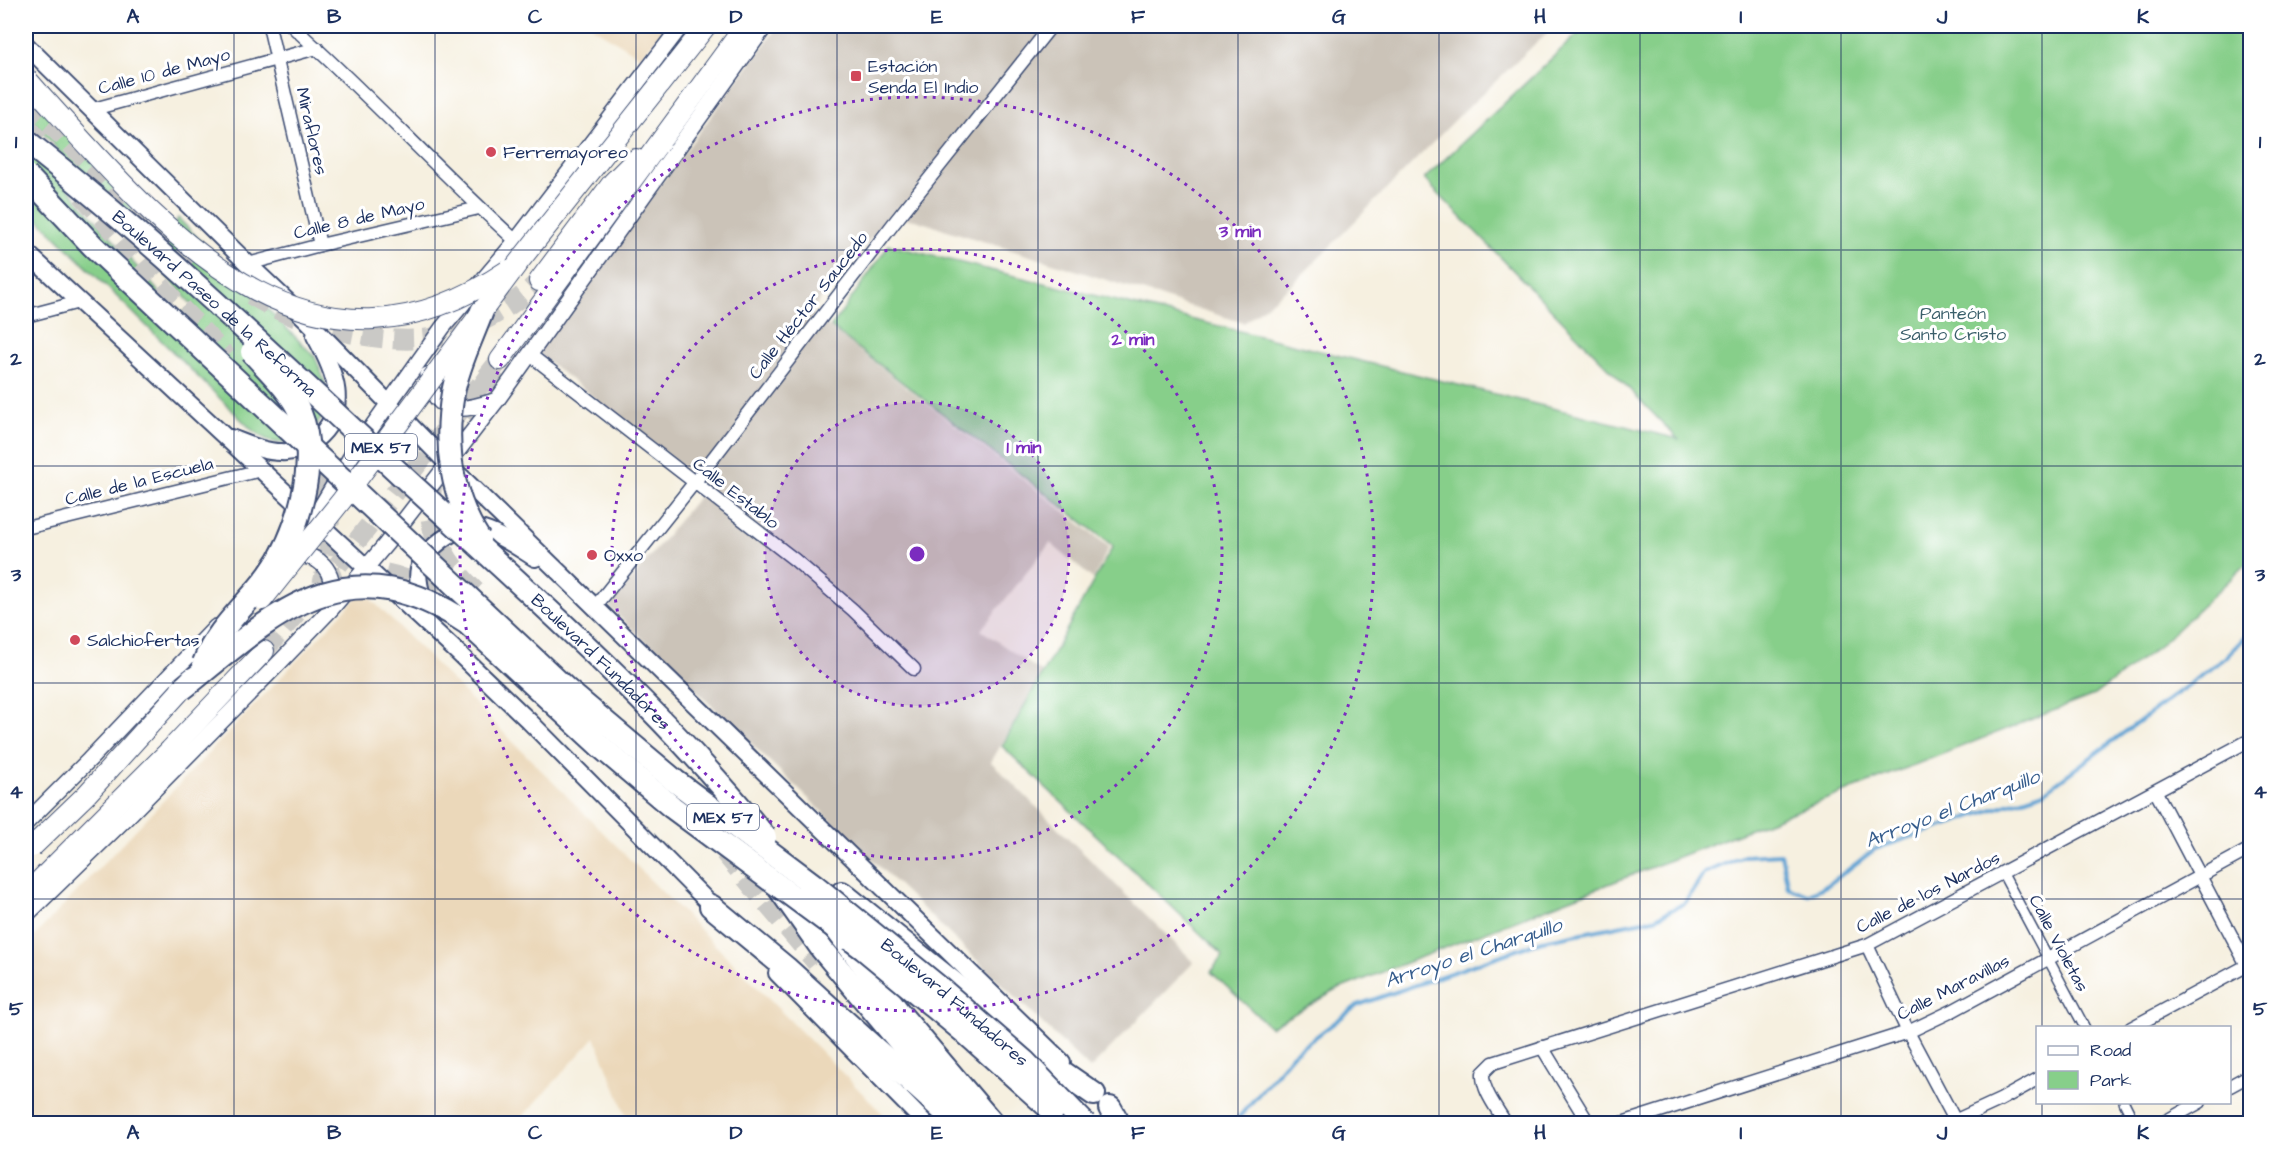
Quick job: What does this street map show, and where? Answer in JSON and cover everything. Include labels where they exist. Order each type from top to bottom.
[{"type":"highway","name":"MEX 57","points":[[29,850],[86,795],[286,572],[518,263],[706,26]]},
{"type":"highway","points":[[501,360],[659,140],[745,26]]},
{"type":"highway","points":[[26,78],[151,212],[174,233],[242,282],[265,296],[294,308],[344,320],[411,316],[444,305],[482,287],[518,263]]},
{"type":"highway","points":[[539,281],[621,173],[659,140]]},
{"type":"highway","name":"Boulevard Paseo de la Reforma","points":[[26,141],[85,188],[234,318],[398,471]]},
{"type":"highway","points":[[26,157],[105,216],[190,293],[269,371],[300,413],[305,439],[306,472],[303,495],[294,528],[273,568],[217,637],[204,663]]},
{"type":"highway","name":"Boulevard Fundadores","points":[[26,176],[93,246],[366,505],[567,690],[675,781],[814,886],[958,1003],[1024,1061],[1085,1124]]},
{"type":"highway","points":[[482,311],[453,393],[449,448],[461,504],[472,528],[486,550],[516,585],[597,665],[640,712],[710,795],[822,949],[904,1047],[977,1124]]},
{"type":"highway","name":"Boulevard Fundadores","points":[[398,471],[605,663],[657,716],[755,825],[900,1014],[993,1124]]},
{"type":"highway","points":[[182,689],[274,616],[317,595],[334,590],[371,588],[397,591],[444,608],[475,630],[600,746],[672,807],[864,949],[968,1035],[1067,1124]]},
{"type":"highway","points":[[26,894],[170,750],[264,651]]},
{"type":"highway","points":[[842,893],[982,1006],[1036,1054],[1112,1112]]},
{"type":"highway","points":[[711,906],[786,968],[958,1124]]},
{"type":"highway","points":[[817,963],[901,1058],[968,1124]]},
{"type":"main road","points":[[26,45],[306,319],[447,463],[1112,1112]]},
{"type":"main road","points":[[26,252],[453,648],[926,1124]]},
{"type":"main road","points":[[225,436],[281,452],[297,450],[310,444],[325,432],[337,413],[334,379],[325,353],[306,319]]},
{"type":"main road","points":[[453,648],[426,609],[419,585],[419,570],[426,557],[443,538],[459,530],[480,529],[556,570]]},
{"type":"street","name":"Miraflores","points":[[269,26],[320,244]]},
{"type":"street","points":[[292,26],[479,208],[516,241]]},
{"type":"street","points":[[26,823],[280,562],[313,520],[346,465],[428,348],[463,302],[516,241],[681,26]]},
{"type":"street","points":[[26,915],[126,818],[332,608],[414,511],[447,463],[497,400],[765,26]]},
{"type":"street","name":"Calle Héctor Saucedo","points":[[595,607],[694,483],[894,223],[1051,26]]},
{"type":"street","name":"Calle 10 de Mayo","points":[[90,110],[316,48]]},
{"type":"street","name":"Calle 8 de Mayo","points":[[248,264],[320,244],[479,208]]},
{"type":"street","points":[[26,316],[79,302]]},
{"type":"street","points":[[428,348],[426,369],[430,387],[439,400],[452,407],[465,410],[497,400]]},
{"type":"street","name":"Calle Establo","points":[[529,354],[795,560],[853,610],[914,669]]},
{"type":"street","name":"Calle de la Escuela","points":[[26,528],[261,470]]},
{"type":"street","points":[[280,562],[302,555],[312,557],[322,563],[331,575],[332,608]]},
{"type":"street","name":"Calle de los Nardos","points":[[1506,1124],[1485,1089],[1483,1073],[1487,1067],[1505,1058],[1867,945],[2250,740]]},
{"type":"street","points":[[2136,1026],[2250,967],[2156,792]]},
{"type":"street","name":"Calle Maravillas","points":[[1619,1124],[1908,1032],[2250,849]]},
{"type":"street","name":"Calle Violetas","points":[[2003,874],[2084,1026]]},
{"type":"street","points":[[1867,945],[1954,1123],[2036,1080]]},
{"type":"street","points":[[1542,1047],[1589,1124]]},
{"type":"street","points":[[2231,1085],[2250,1075]]},
{"type":"street","points":[[2125,1104],[2135,1124]]},
{"type":"street","points":[[2161,1124],[2196,1104]]},
{"type":"shaded area","points":[[591,26],[666,26],[641,57]]},
{"type":"shaded area","points":[[778,26],[1554,26],[1459,116],[1294,283],[1244,323],[915,220],[889,216],[810,312],[1109,547],[1093,579],[1050,543],[981,630],[1043,673],[991,762],[1194,962],[1090,1069],[609,607],[707,486],[536,352]]},
{"type":"shaded area","points":[[363,591],[892,1123],[629,1123],[595,1037],[517,1123],[26,1123],[26,945]]},
{"type":"green space","name":"Panteón Santo Cristo","points":[[1586,26],[2250,26],[2250,561],[2158,647],[2094,695],[1339,989],[1270,1027],[1211,972],[1223,955],[1002,746],[1113,546],[831,327],[889,245],[1678,439],[1424,179]]},
{"type":"green space","points":[[26,92],[60,125],[163,245],[178,218],[315,357],[325,384],[327,402],[322,418],[308,432],[291,441],[282,442],[271,441],[253,431],[26,207],[26,140],[179,315],[193,306],[26,113]]},
{"type":"waterway","name":"Arroyo el Charquillo","points":[[1233,1124],[1293,1054],[1358,1005],[1542,941],[1654,919],[1685,903],[1704,873],[1744,856],[1781,854],[1788,887],[1807,895],[1828,885],[1875,849],[2044,792],[2226,657],[2250,632]]},
{"type":"tunnel","points":[[26,104],[51,125],[168,241],[200,264]]},
{"type":"tunnel","points":[[26,125],[47,151]]},
{"type":"tunnel","points":[[82,195],[227,357]]},
{"type":"tunnel","points":[[251,295],[283,312],[332,329],[370,337],[406,340],[438,337],[470,327],[514,302],[539,281]]},
{"type":"tunnel","points":[[338,565],[500,360]]},
{"type":"tunnel","points":[[446,443],[501,361]]},
{"type":"tunnel","points":[[305,450],[315,466],[327,499],[330,533],[322,585]]},
{"type":"tunnel","points":[[431,486],[431,517],[439,544],[454,569],[475,592]]},
{"type":"tunnel","points":[[322,585],[352,574],[371,572],[386,574],[429,590],[467,614]]},
{"type":"tunnel","points":[[264,651],[305,603]]},
{"type":"tunnel","points":[[725,852],[817,962]]},
{"type":"place","name":"Estación Senda El Indio","points":[[856,76]]},
{"type":"place","name":"Ferremayoreo","points":[[491,152]]},
{"type":"place","name":"Oxxo","points":[[592,555]]},
{"type":"place","name":"Salchiofertas","points":[[75,640]]}]
